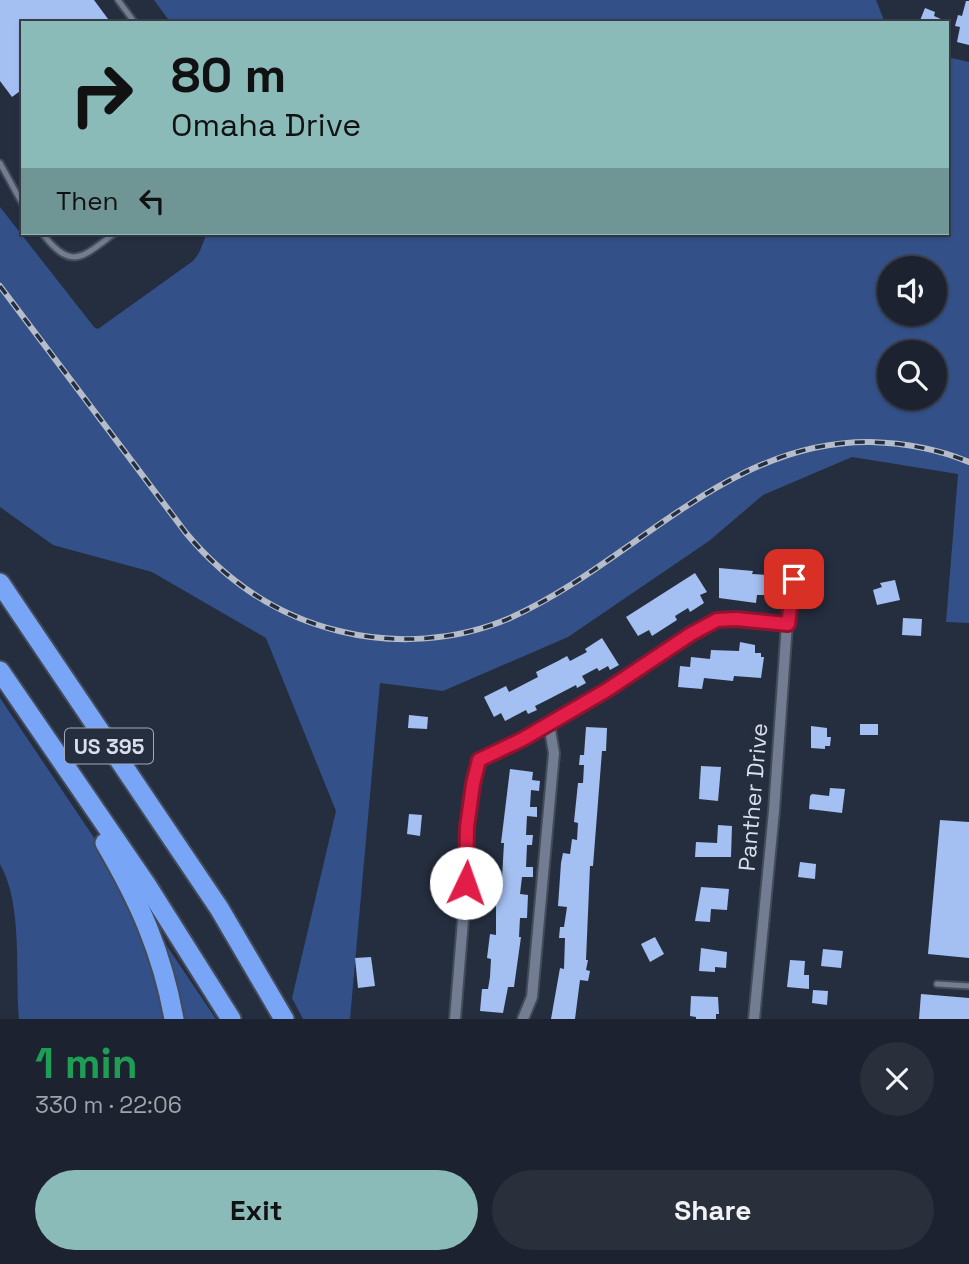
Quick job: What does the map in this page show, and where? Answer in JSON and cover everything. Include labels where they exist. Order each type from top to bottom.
[{"type":"highway","name":"US 395","points":[[0,583],[219,908],[285,1019]]},
{"type":"highway","name":"US 395","points":[[0,671],[146,884],[231,1019]]},
{"type":"highway","points":[[34,721],[138,903],[157,950],[174,1019]]},
{"type":"street","name":"Panther Drive","points":[[754,1019],[794,579]]},
{"type":"street","points":[[454,1019],[468,858],[467,827],[479,760],[607,690],[691,634],[717,620],[788,624]]},
{"type":"street","points":[[523,1019],[533,997],[554,753],[549,724]]},
{"type":"lane","points":[[118,0],[134,21]]},
{"type":"lane","points":[[0,163],[21,201]]},
{"type":"lane","points":[[44,235],[71,258],[82,257],[112,235]]},
{"type":"lane","points":[[937,984],[969,986]]},
{"type":"shaded area","points":[[154,0],[876,0],[884,21],[170,21]]},
{"type":"shaded area","points":[[949,57],[969,62],[969,623],[946,622],[958,474],[852,457],[763,495],[709,541],[568,637],[443,691],[380,683],[350,1019],[303,1019],[292,998],[336,811],[266,638],[152,572],[53,545],[0,507],[0,207],[98,329],[193,261],[206,235],[949,235]]},
{"type":"shaded area","points":[[0,698],[216,1019],[19,1019],[15,918],[7,880],[0,864]]},
{"type":"building","points":[[0,0],[94,0],[110,21],[21,21],[21,90],[12,97],[0,81]]},
{"type":"building","points":[[966,1],[969,1],[969,45],[957,42],[960,27],[955,26],[958,15],[962,16]]},
{"type":"building","points":[[925,8],[945,21],[920,21]]},
{"type":"building","points":[[719,568],[766,575],[766,595],[757,595],[756,603],[719,598]]},
{"type":"building","points":[[695,573],[707,592],[700,595],[704,603],[690,612],[688,608],[675,616],[677,620],[652,636],[649,630],[638,636],[626,617]]},
{"type":"building","points":[[895,580],[900,600],[877,605],[873,590],[882,587],[880,583]]},
{"type":"building","points":[[903,618],[922,619],[921,636],[902,635]]},
{"type":"building","points":[[602,638],[619,665],[610,670],[608,666],[599,671],[597,668],[582,676],[586,683],[577,688],[576,685],[535,706],[537,710],[528,714],[526,710],[505,721],[501,713],[494,717],[484,697],[506,686],[509,692],[538,677],[536,672],[567,656],[570,661],[587,652],[585,649]]},
{"type":"building","points":[[740,642],[755,645],[755,653],[761,653],[761,657],[764,657],[761,678],[734,676],[733,681],[704,678],[702,689],[678,687],[680,666],[690,667],[691,657],[710,659],[711,650],[739,651]]},
{"type":"building","points":[[409,715],[428,717],[427,729],[408,728]]},
{"type":"building","points":[[860,724],[878,724],[878,735],[860,735]]},
{"type":"building","points":[[811,726],[827,728],[827,737],[831,737],[830,746],[825,746],[825,749],[811,748]]},
{"type":"building","points":[[586,727],[607,728],[606,751],[602,751],[593,866],[590,866],[586,970],[590,971],[588,981],[580,980],[575,1019],[551,1019],[560,968],[564,969],[565,938],[559,938],[567,907],[558,906],[561,863],[563,853],[570,854],[572,839],[577,840],[578,823],[574,822],[578,783],[583,783],[584,765],[579,765],[580,755],[584,755]]},
{"type":"building","points":[[701,766],[721,767],[718,801],[699,799]]},
{"type":"building","points":[[510,769],[533,772],[532,780],[540,781],[539,791],[531,790],[530,807],[537,807],[537,817],[527,816],[526,835],[533,835],[532,845],[527,845],[526,867],[533,867],[533,877],[522,877],[520,894],[528,895],[527,918],[520,918],[521,937],[514,987],[508,987],[503,1013],[480,1011],[482,989],[488,989],[490,977],[491,959],[487,958],[490,934],[496,935],[498,878],[502,878],[504,843],[501,843]]},
{"type":"building","points":[[830,788],[845,789],[842,813],[809,809],[812,794],[829,796]]},
{"type":"building","points":[[409,814],[422,815],[420,836],[407,834]]},
{"type":"building","points":[[940,820],[969,822],[969,958],[928,954]]},
{"type":"building","points":[[718,825],[732,826],[731,857],[695,857],[696,842],[717,843]]},
{"type":"building","points":[[800,862],[816,864],[815,879],[798,877]]},
{"type":"building","points":[[701,887],[729,889],[727,910],[711,909],[710,922],[695,921]]},
{"type":"building","points":[[655,937],[664,954],[650,962],[641,944]]},
{"type":"building","points":[[701,948],[727,952],[726,968],[715,967],[715,972],[699,971]]},
{"type":"building","points":[[823,949],[843,951],[841,968],[821,966]]},
{"type":"building","points":[[371,957],[375,986],[358,988],[355,958]]},
{"type":"building","points":[[790,960],[805,961],[804,975],[809,975],[809,989],[787,987]]},
{"type":"building","points":[[813,990],[828,991],[827,1005],[812,1003]]},
{"type":"building","points":[[921,994],[969,998],[969,1019],[919,1019]]},
{"type":"building","points":[[691,996],[718,997],[719,1014],[716,1014],[716,1019],[696,1019],[690,1016]]},
{"type":"railway","points":[[0,286],[186,533],[218,567],[274,606],[316,624],[360,635],[404,639],[447,636],[469,632],[510,618],[555,595],[726,482],[771,461],[819,447],[871,442],[896,444],[933,450],[969,462]]},
{"type":"route","points":[[466,883],[467,827],[479,760],[523,739],[607,690],[691,634],[717,620],[788,624],[794,579]]}]
